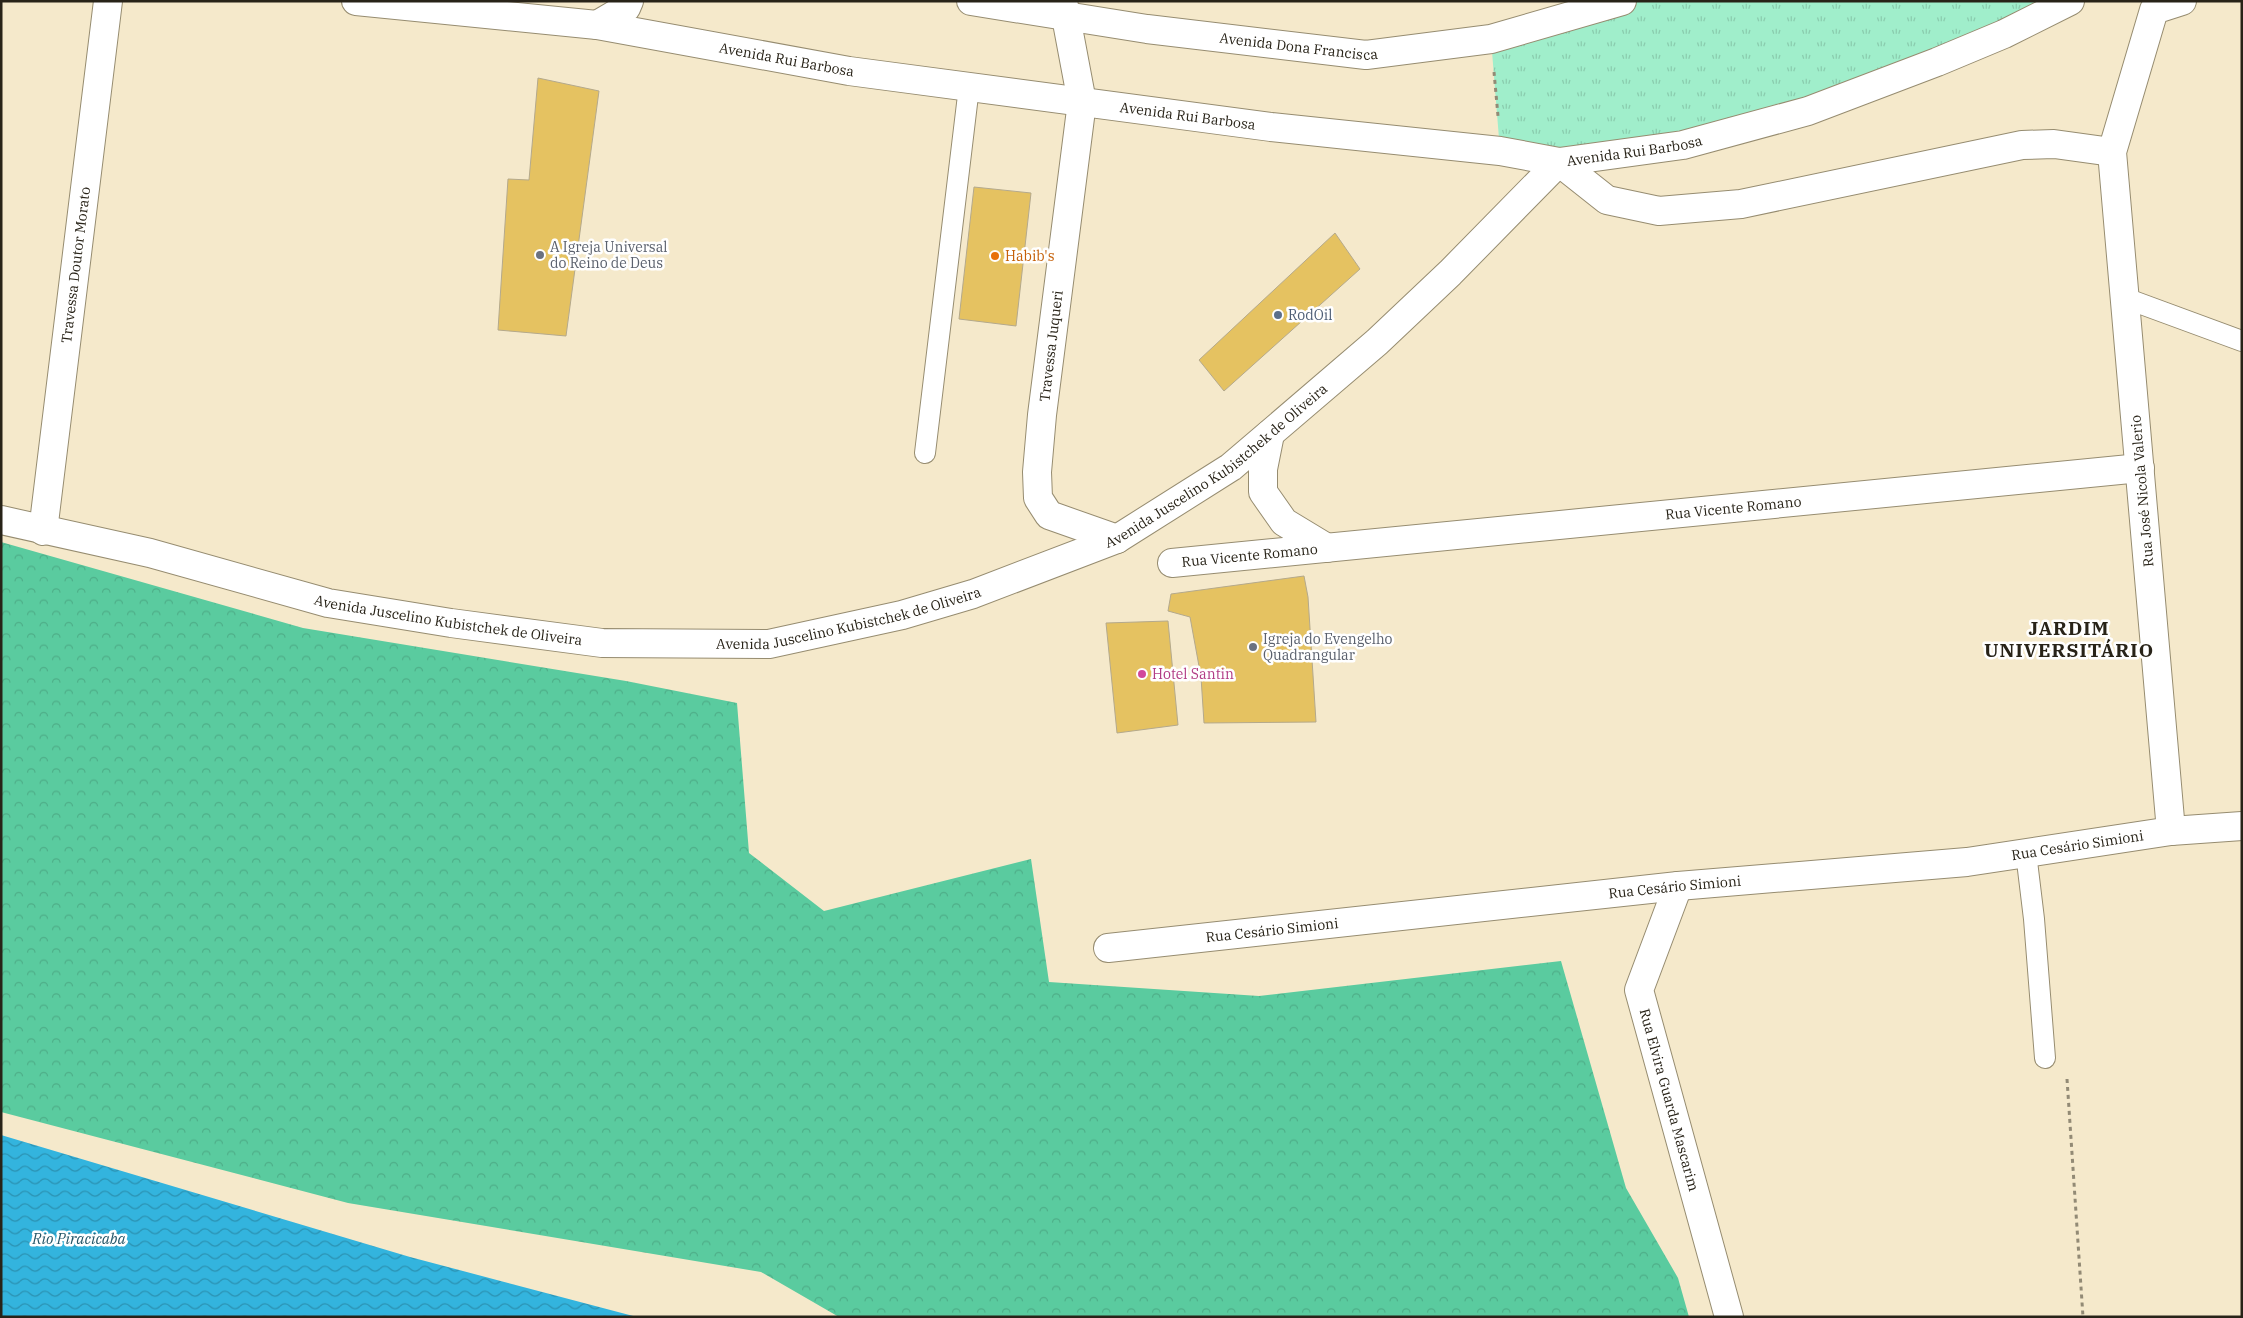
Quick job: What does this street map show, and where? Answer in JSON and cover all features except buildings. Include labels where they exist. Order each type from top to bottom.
[{"type":"street","name":"Travessa Doutor Morato","points":[[43,531],[108,1]]},
{"type":"street","name":"Avenida Rui Barbosa","points":[[356,1],[597,25],[849,71],[1271,127],[1500,151],[1558,162],[1682,146],[1808,111],[1937,62],[2004,34]]},
{"type":"street","points":[[597,25],[626,8],[629,1]]},
{"type":"street","name":"Avenida Dona Francisca","points":[[971,1],[1064,9],[1147,29],[1366,54],[1491,39],[1622,1]]},
{"type":"street","points":[[2004,34],[2045,1]]},
{"type":"street","points":[[2004,34],[2070,1]]},
{"type":"street","points":[[1558,162],[1607,200],[1660,211],[1741,204],[2022,145],[2054,144],[2112,152],[2154,10],[2182,1]]},
{"type":"street","name":"Travessa Juqueri","points":[[1064,9],[1082,102],[1042,414],[1037,472],[1038,498],[1049,515],[1117,539]]},
{"type":"street","name":"Rua José Nicola Valerio","points":[[2112,152],[2170,831]]},
{"type":"street","name":"Avenida Juscelino Kubistchek de Oliveira","points":[[1,520],[150,554],[328,603],[451,623],[602,643],[769,644],[902,615],[973,594],[1117,539],[1230,467],[1378,342],[1450,273],[1558,162]]},
{"type":"street","name":"Rua Vicente Romano","points":[[1270,434],[1263,469],[1264,492],[1284,522],[1327,548]]},
{"type":"street","name":"Rua Vicente Romano","points":[[1172,563],[2140,468]]},
{"type":"street","name":"Rua Cesário Simioni","points":[[1108,948],[1678,886],[1967,862],[2170,831],[2242,826]]},
{"type":"street","name":"Rua Elvira Guarda Mascarim","points":[[1678,886],[1639,990],[1729,1317]]},
{"type":"lane","points":[[925,453],[969,87]]},
{"type":"lane","points":[[2125,298],[2242,341]]},
{"type":"lane","points":[[2026,854],[2034,919],[2045,1058]]},
{"type":"path","points":[[1491,39],[1500,151]]},
{"type":"path","points":[[2067,1071],[2073,1136],[2083,1317]]},
{"type":"green space","points":[[1608,1],[2045,1],[1779,119],[1559,162],[1500,151],[1491,39]]},
{"type":"green space","points":[[1,542],[303,628],[626,681],[737,703],[749,853],[824,911],[1031,859],[1049,982],[1259,996],[1561,961],[1626,1188],[1678,1278],[1689,1317],[839,1317],[761,1272],[348,1203],[1,1112]]},
{"type":"water","name":"Rio Piracicaba","points":[[1,1135],[410,1257],[637,1317],[1,1317]]},
{"type":"place","name":"A Igreja Universal do Reino de Deus","points":[[540,255]]},
{"type":"place","name":"Habib's","points":[[995,256]]},
{"type":"place","name":"RodOil","points":[[1278,315]]},
{"type":"place","name":"Igreja do Evengelho Quadrangular","points":[[1253,647]]},
{"type":"place","name":"Hotel Santin","points":[[1142,674]]},
{"type":"district","name":"JARDIM UNIVERSITÁRIO","points":[[2069,639]]}]
